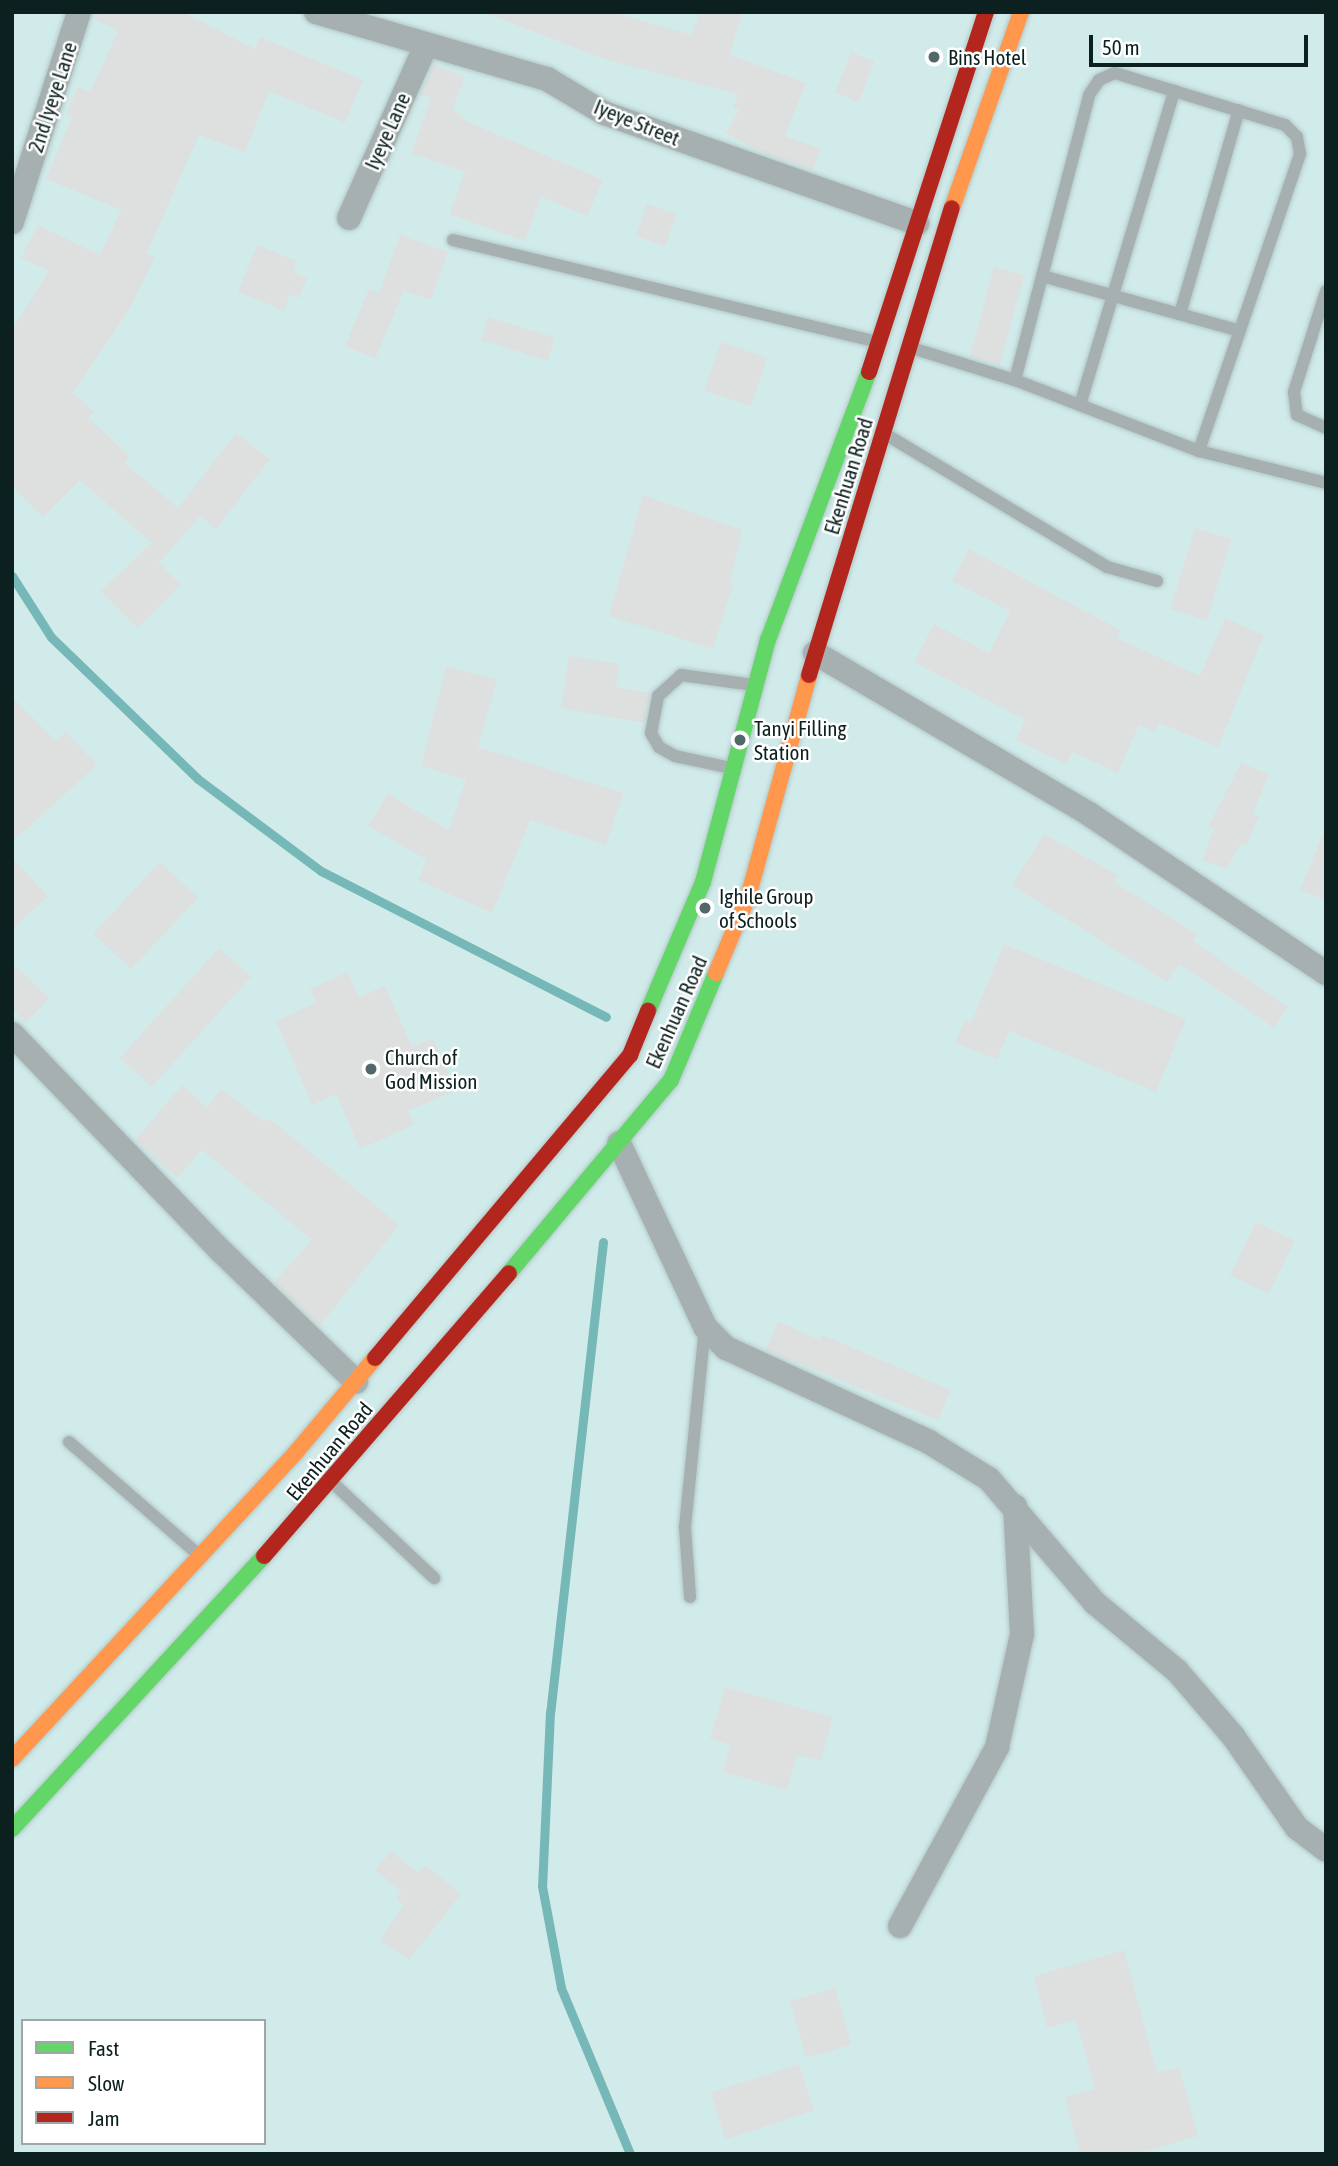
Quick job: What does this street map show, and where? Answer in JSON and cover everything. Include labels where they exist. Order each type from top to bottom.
[{"type":"main road","name":"Ekenhuan Road","points":[[12,1759],[201,1557],[356,1382],[630,1055],[703,882],[768,640],[850,430],[986,12]]},
{"type":"main road","name":"Ekenhuan Road","points":[[12,1829],[333,1482],[671,1080],[748,897],[815,653],[908,347],[1021,12]]},
{"type":"street","name":"2nd Iyeye Lane","points":[[12,222],[79,12]]},
{"type":"street","name":"Iyeye Street","points":[[316,12],[547,79],[604,113],[917,223]]},
{"type":"street","name":"Iyeye Lane","points":[[349,218],[426,45]]},
{"type":"street","points":[[815,653],[1089,814],[1326,973]]},
{"type":"street","points":[[12,1034],[221,1251],[356,1382]]},
{"type":"street","points":[[619,1143],[705,1327],[746,1361],[929,1442],[989,1479],[1016,1506],[1095,1603],[1177,1671],[1233,1735],[1297,1828],[1326,1850]]},
{"type":"street","points":[[900,1926],[997,1747],[1022,1634],[1016,1506]]},
{"type":"lane","points":[[1015,380],[1089,95],[1099,80],[1115,73],[1285,125],[1297,137],[1300,153],[1199,452]]},
{"type":"lane","points":[[1080,405],[1110,295],[1174,90]]},
{"type":"lane","points":[[1180,314],[1239,110]]},
{"type":"lane","points":[[453,240],[877,342]]},
{"type":"lane","points":[[1042,276],[1240,331]]},
{"type":"lane","points":[[1326,291],[1294,392],[1297,415],[1326,428]]},
{"type":"lane","points":[[908,347],[1015,380],[1199,452],[1326,483]]},
{"type":"lane","points":[[884,433],[1107,567],[1157,581]]},
{"type":"lane","points":[[734,768],[674,757],[659,747],[652,733],[658,696],[681,675],[756,685]]},
{"type":"lane","points":[[690,1597],[685,1527],[705,1327]]},
{"type":"lane","points":[[69,1442],[201,1557]]},
{"type":"lane","points":[[333,1482],[434,1578]]},
{"type":"building","points":[[93,12],[183,12],[255,49],[260,37],[363,80],[345,123],[269,91],[245,152],[199,135],[147,253],[155,257],[129,310],[73,393],[94,412],[88,417],[130,457],[125,463],[178,508],[236,433],[270,459],[216,529],[200,516],[159,563],[181,585],[137,628],[101,591],[152,543],[80,480],[43,517],[12,486],[12,330],[49,271],[21,258],[38,225],[100,255],[121,210],[46,179],[72,117],[66,114],[78,87],[90,92],[118,31],[93,18]]},
{"type":"building","points":[[483,12],[611,12],[692,35],[699,12],[742,12],[730,55],[806,83],[785,136],[821,149],[813,170],[755,150],[726,133],[739,110],[733,108],[738,94],[604,59]]},
{"type":"building","points":[[851,52],[874,61],[859,102],[835,93]]},
{"type":"building","points":[[434,65],[465,77],[453,108],[466,121],[603,180],[587,216],[541,197],[525,241],[449,214],[465,172],[411,153],[431,98],[420,94]]},
{"type":"building","points":[[647,204],[676,214],[665,246],[636,236]]},
{"type":"building","points":[[400,235],[448,252],[431,300],[404,291],[375,359],[345,346],[369,289],[379,293]]},
{"type":"building","points":[[257,245],[297,261],[293,272],[307,278],[299,298],[290,295],[284,311],[238,292]]},
{"type":"building","points":[[994,267],[1024,275],[1000,365],[970,357]]},
{"type":"building","points":[[488,317],[555,337],[548,360],[481,340]]},
{"type":"building","points":[[721,342],[767,358],[751,406],[704,390]]},
{"type":"building","points":[[643,495],[742,530],[730,583],[733,584],[713,649],[609,616]]},
{"type":"building","points":[[1195,528],[1231,539],[1206,620],[1170,609]]},
{"type":"building","points":[[969,549],[1120,630],[1117,638],[1200,676],[1225,618],[1264,635],[1218,747],[1159,723],[1155,732],[1139,725],[1118,773],[1072,752],[1066,764],[1016,740],[1025,720],[914,662],[934,624],[989,653],[1010,611],[952,581]]},
{"type":"building","points":[[569,656],[620,664],[616,687],[650,693],[644,723],[561,708]]},
{"type":"building","points":[[446,666],[497,680],[478,747],[623,793],[606,845],[530,820],[492,913],[418,880],[427,860],[368,826],[388,794],[449,830],[466,780],[421,766]]},
{"type":"building","points":[[12,697],[56,741],[66,732],[97,765],[12,842]]},
{"type":"building","points":[[1241,763],[1269,774],[1253,813],[1259,816],[1247,845],[1241,843],[1227,869],[1202,860],[1214,829],[1208,827]]},
{"type":"building","points":[[1326,829],[1326,900],[1300,890]]},
{"type":"building","points":[[1044,834],[1118,875],[1114,882],[1197,934],[1193,941],[1288,1007],[1274,1028],[1179,964],[1167,982],[1012,885]]},
{"type":"building","points":[[12,858],[48,896],[12,930]]},
{"type":"building","points":[[160,862],[198,897],[131,969],[93,934]]},
{"type":"building","points":[[1004,944],[1186,1019],[1156,1092],[1009,1031],[997,1059],[955,1043],[965,1020],[971,1023]]},
{"type":"building","points":[[219,948],[251,977],[152,1087],[120,1058]]},
{"type":"building","points":[[12,963],[49,998],[26,1022],[12,1009]]},
{"type":"building","name":"Church of God Mission","points":[[348,972],[359,997],[385,986],[412,1047],[433,1038],[455,1091],[408,1111],[414,1125],[360,1149],[336,1094],[312,1105],[276,1021],[316,1003],[310,989]]},
{"type":"building","points":[[182,1085],[207,1108],[221,1089],[265,1122],[269,1118],[399,1225],[320,1326],[274,1282],[312,1240],[202,1150],[177,1178],[135,1140]]},
{"type":"building","points":[[1256,1222],[1295,1241],[1269,1294],[1230,1275]]},
{"type":"building","points":[[778,1321],[820,1340],[823,1335],[951,1390],[938,1420],[766,1350]]},
{"type":"building","points":[[725,1687],[833,1717],[821,1761],[797,1755],[787,1790],[723,1772],[730,1745],[710,1739]]},
{"type":"building","points":[[391,1851],[418,1873],[426,1865],[461,1894],[409,1960],[380,1940],[404,1905],[396,1899],[402,1892],[375,1870]]},
{"type":"building","points":[[1124,1950],[1157,2073],[1179,2067],[1198,2136],[1136,2154],[1080,2154],[1065,2097],[1095,2089],[1076,2020],[1047,2028],[1034,1976]]},
{"type":"building","points":[[835,1988],[851,2045],[806,2058],[790,2001]]},
{"type":"building","points":[[799,2064],[814,2111],[726,2139],[711,2093]]},
{"type":"waterway","points":[[12,576],[51,637],[198,779],[321,871],[606,1017]]},
{"type":"waterway","points":[[603,1242],[550,1712],[542,1886],[561,1988],[630,2154]]},
{"type":"traffic: fast","points":[[648,1011],[703,882],[768,640],[869,372]]},
{"type":"traffic: fast","points":[[509,1273],[671,1080],[716,973]]},
{"type":"traffic: fast","points":[[12,1829],[264,1556]]},
{"type":"traffic: slow","points":[[952,208],[1021,12]]},
{"type":"traffic: slow","points":[[716,973],[748,897],[809,675]]},
{"type":"traffic: slow","points":[[12,1759],[297,1451],[375,1358]]},
{"type":"traffic: jam","points":[[869,372],[986,12]]},
{"type":"traffic: jam","points":[[809,675],[952,208]]},
{"type":"traffic: jam","points":[[375,1358],[630,1055],[648,1011]]},
{"type":"traffic: jam","points":[[264,1556],[509,1273]]},
{"type":"place","name":"Bins Hotel","points":[[934,57]]},
{"type":"place","name":"Tanyi Filling Station","points":[[740,740]]},
{"type":"place","name":"Ighile Group of Schools","points":[[705,908]]},
{"type":"place","name":"Church of God Mission","points":[[371,1069]]}]
